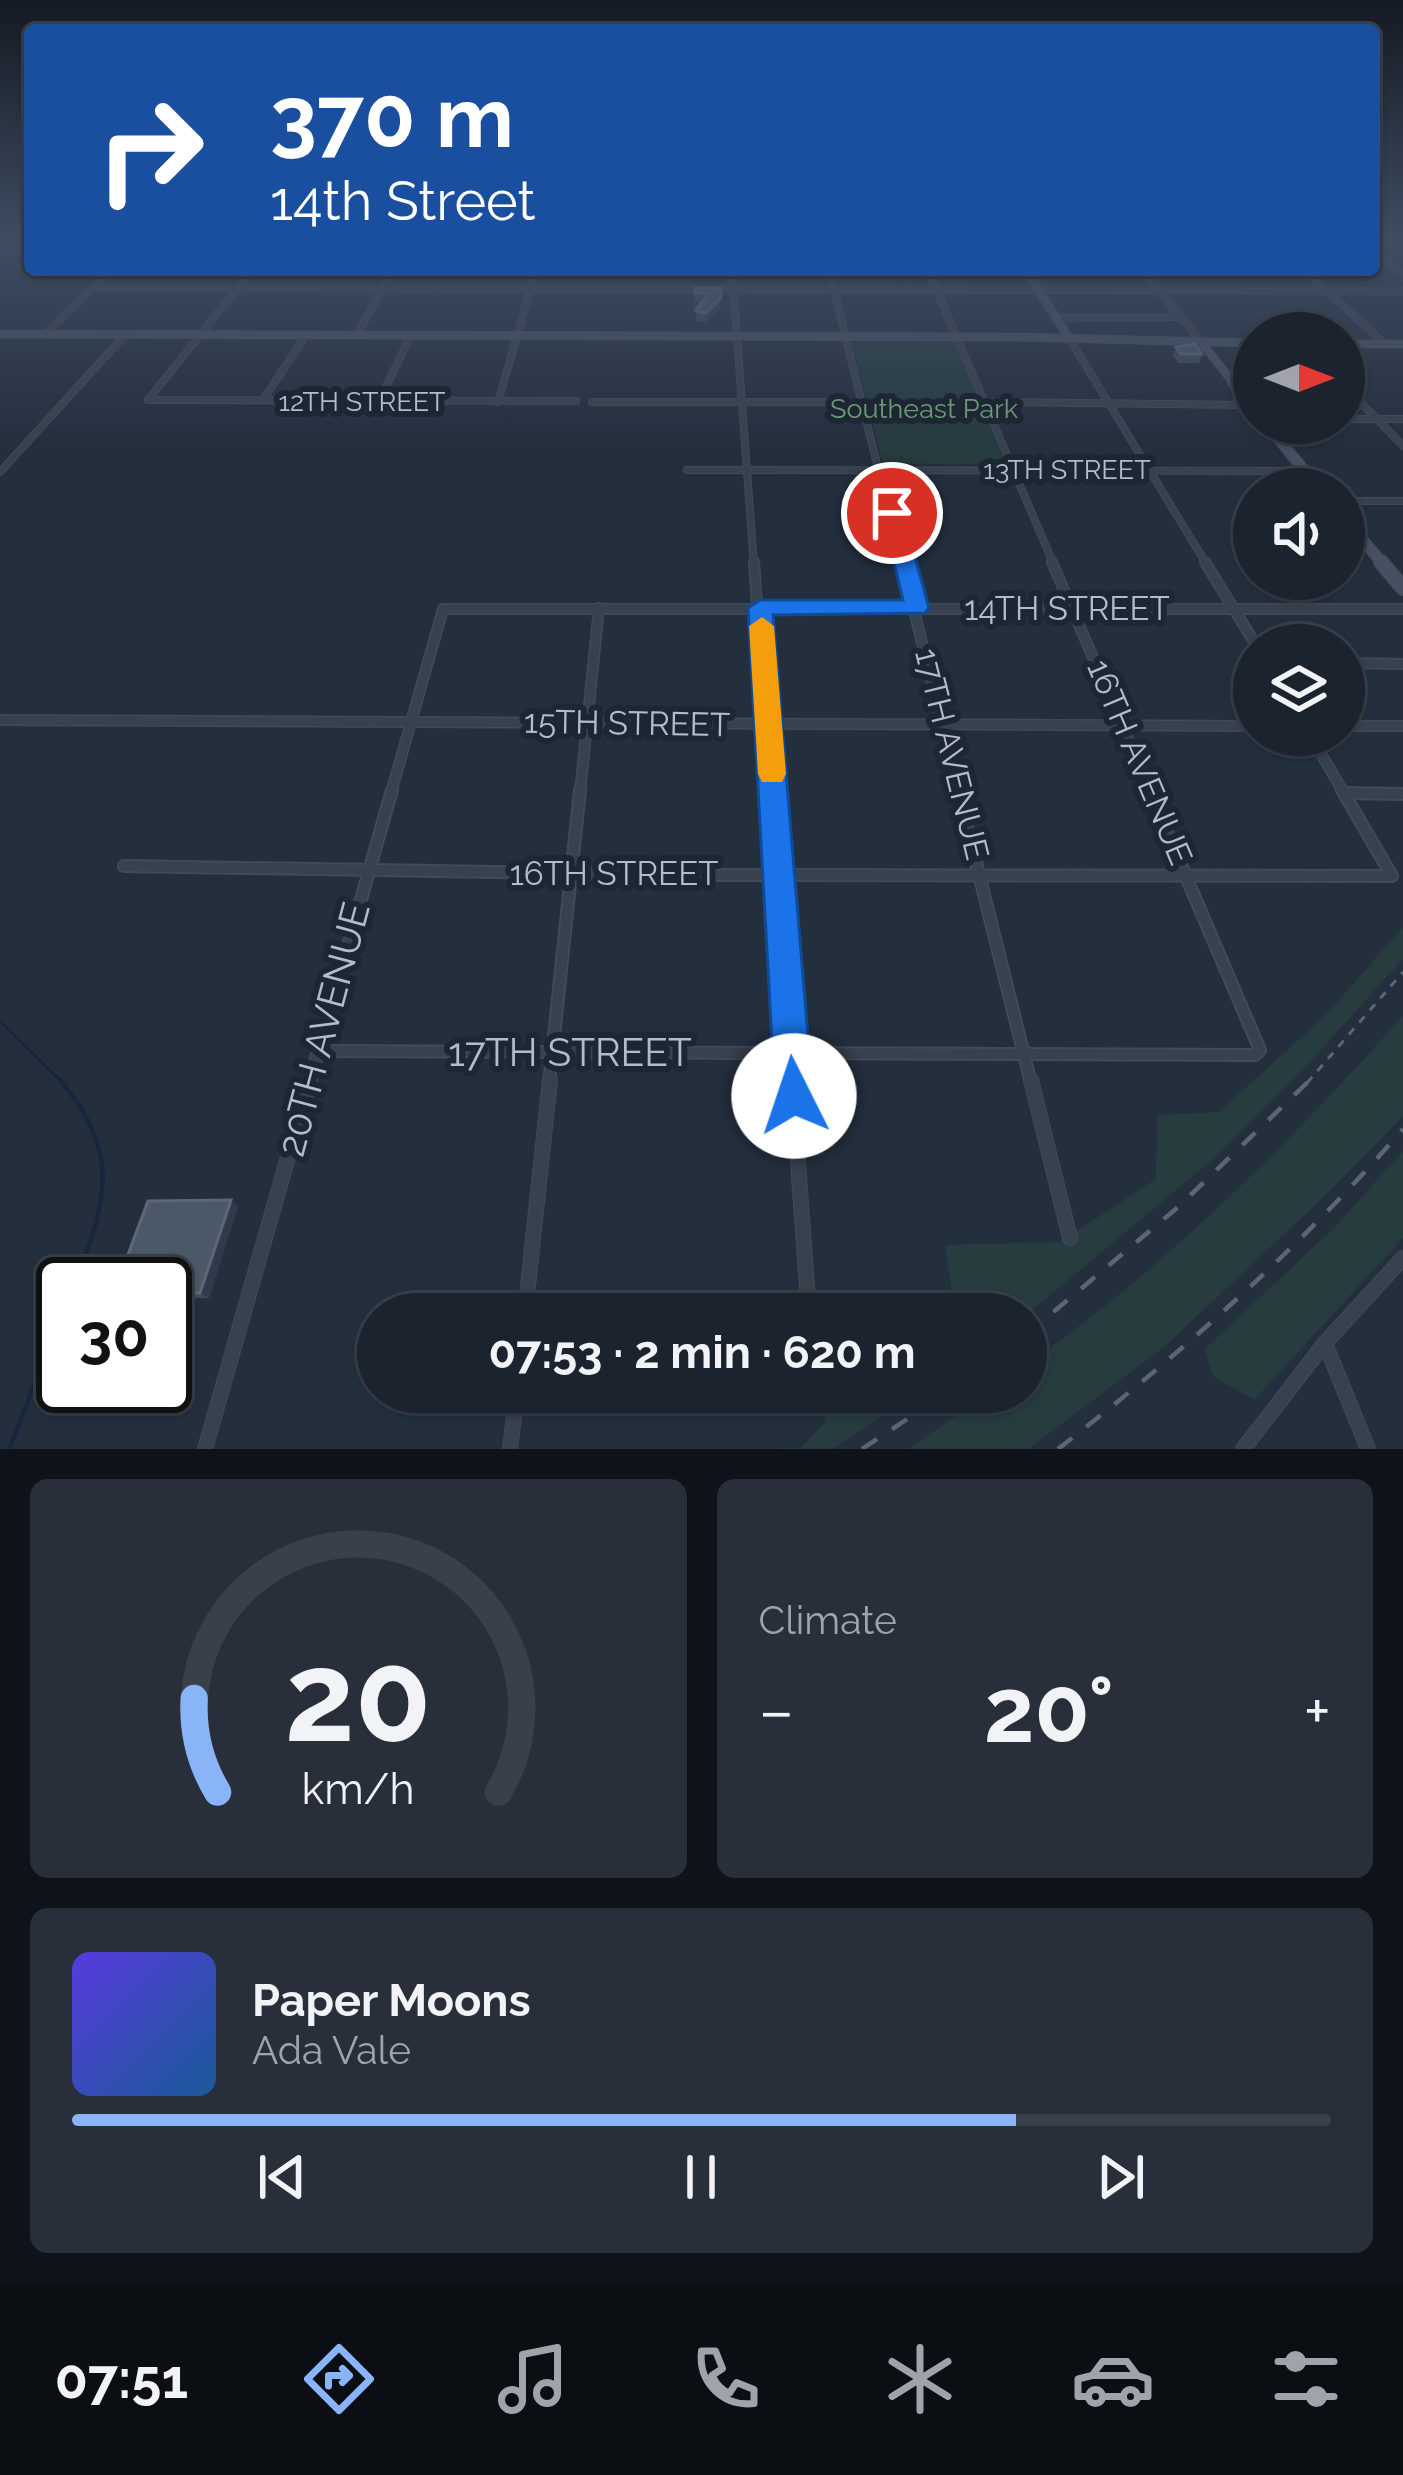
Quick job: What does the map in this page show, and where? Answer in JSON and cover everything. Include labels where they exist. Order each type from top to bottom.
[{"type":"main road","points":[[1051,310],[1069,338]]},
{"type":"main road","points":[[0,334],[957,337],[1233,343]]},
{"type":"main road","points":[[1202,344],[1233,383]]},
{"type":"main road","points":[[1365,344],[1403,344]]},
{"type":"main road","points":[[1283,444],[1302,468]]},
{"type":"main road","points":[[1365,543],[1403,588]]},
{"type":"street","points":[[45,334],[70,310]]},
{"type":"street","points":[[201,335],[221,310]]},
{"type":"street","points":[[357,335],[370,310]]},
{"type":"street","points":[[498,402],[525,310]]},
{"type":"street","points":[[736,310],[808,1293]]},
{"type":"street","name":"17TH AVENUE","points":[[839,310],[1070,1238]]},
{"type":"street","name":"16TH AVENUE","points":[[946,310],[1260,1043],[1255,1054]]},
{"type":"street","points":[[1174,310],[1202,344]]},
{"type":"street","points":[[1347,310],[1385,344]]},
{"type":"street","points":[[1056,318],[1180,317]]},
{"type":"street","points":[[0,472],[125,334]]},
{"type":"street","name":"12TH STREET","points":[[201,335],[148,400],[575,401]]},
{"type":"street","points":[[263,400],[306,335]]},
{"type":"street","points":[[380,401],[411,335]]},
{"type":"street","points":[[1069,338],[1243,624]]},
{"type":"street","points":[[592,402],[864,402]]},
{"type":"street","points":[[985,402],[1233,406]]},
{"type":"street","points":[[1365,407],[1403,446]]},
{"type":"street","points":[[1365,419],[1403,419]]},
{"type":"street","name":"13TH STREET","points":[[687,470],[1233,470]]},
{"type":"street","points":[[1365,501],[1403,502]]},
{"type":"street","points":[[527,1293],[590,722],[598,608]]},
{"type":"street","name":"14TH STREET","points":[[443,609],[1403,609]]},
{"type":"street","name":"20TH AVENUE","points":[[205,1449],[443,609]]},
{"type":"street","points":[[1365,663],[1403,664]]},
{"type":"street","name":"15TH STREET","points":[[0,720],[1233,726]]},
{"type":"street","points":[[1365,726],[1403,726]]},
{"type":"street","points":[[1322,756],[1344,793],[1403,794]]},
{"type":"street","name":"16TH STREET","points":[[124,866],[1392,876],[1344,793]]},
{"type":"street","name":"17TH STREET","points":[[318,1051],[1255,1054]]},
{"type":"street","points":[[1244,1449],[1325,1343],[1403,1258]]},
{"type":"street","points":[[1325,1343],[1368,1449]]},
{"type":"street","points":[[510,1449],[514,1413]]},
{"type":"green space","name":"Southeast Park","points":[[855,340],[955,341],[1006,465],[883,463]]},
{"type":"green space","points":[[1403,927],[1403,959],[1310,1062],[1211,1161],[1047,1298],[1047,1293],[952,1293],[945,1245],[1060,1242],[1156,1179],[1157,1115],[1219,1112],[1326,1015]]},
{"type":"green space","points":[[1403,1016],[1403,1116],[1163,1348],[1028,1449],[909,1449],[960,1413],[1047,1413],[1047,1350],[1177,1245],[1316,1111]]},
{"type":"green space","points":[[1403,1151],[1403,1238],[1254,1400],[1213,1376],[1205,1349],[1335,1227]]},
{"type":"green space","points":[[824,1413],[886,1413],[832,1449],[769,1449],[801,1448],[825,1422]]},
{"type":"building","points":[[1195,344],[1202,354],[1181,354],[1176,347]]},
{"type":"building","points":[[231,1200],[200,1293],[192,1293],[192,1257],[127,1257],[148,1201]]},
{"type":"waterway","points":[[0,1021],[60,1080]]},
{"type":"waterway","points":[[60,1080],[63,1083]]},
{"type":"waterway","points":[[60,1080],[80,1107],[100,1155],[100,1203],[84,1257]]},
{"type":"waterway","points":[[9,1449],[36,1380]]},
{"type":"railway","points":[[1308,1082],[1403,972]]},
{"type":"railway","points":[[1047,1317],[1177,1208],[1308,1082]]},
{"type":"railway","points":[[1058,1449],[1238,1298],[1403,1129]]},
{"type":"railway","points":[[862,1449],[916,1413]]},
{"type":"slow traffic","points":[[762,626],[772,774]]},
{"type":"route","points":[[794,1096],[760,608],[916,608],[892,513]]}]
